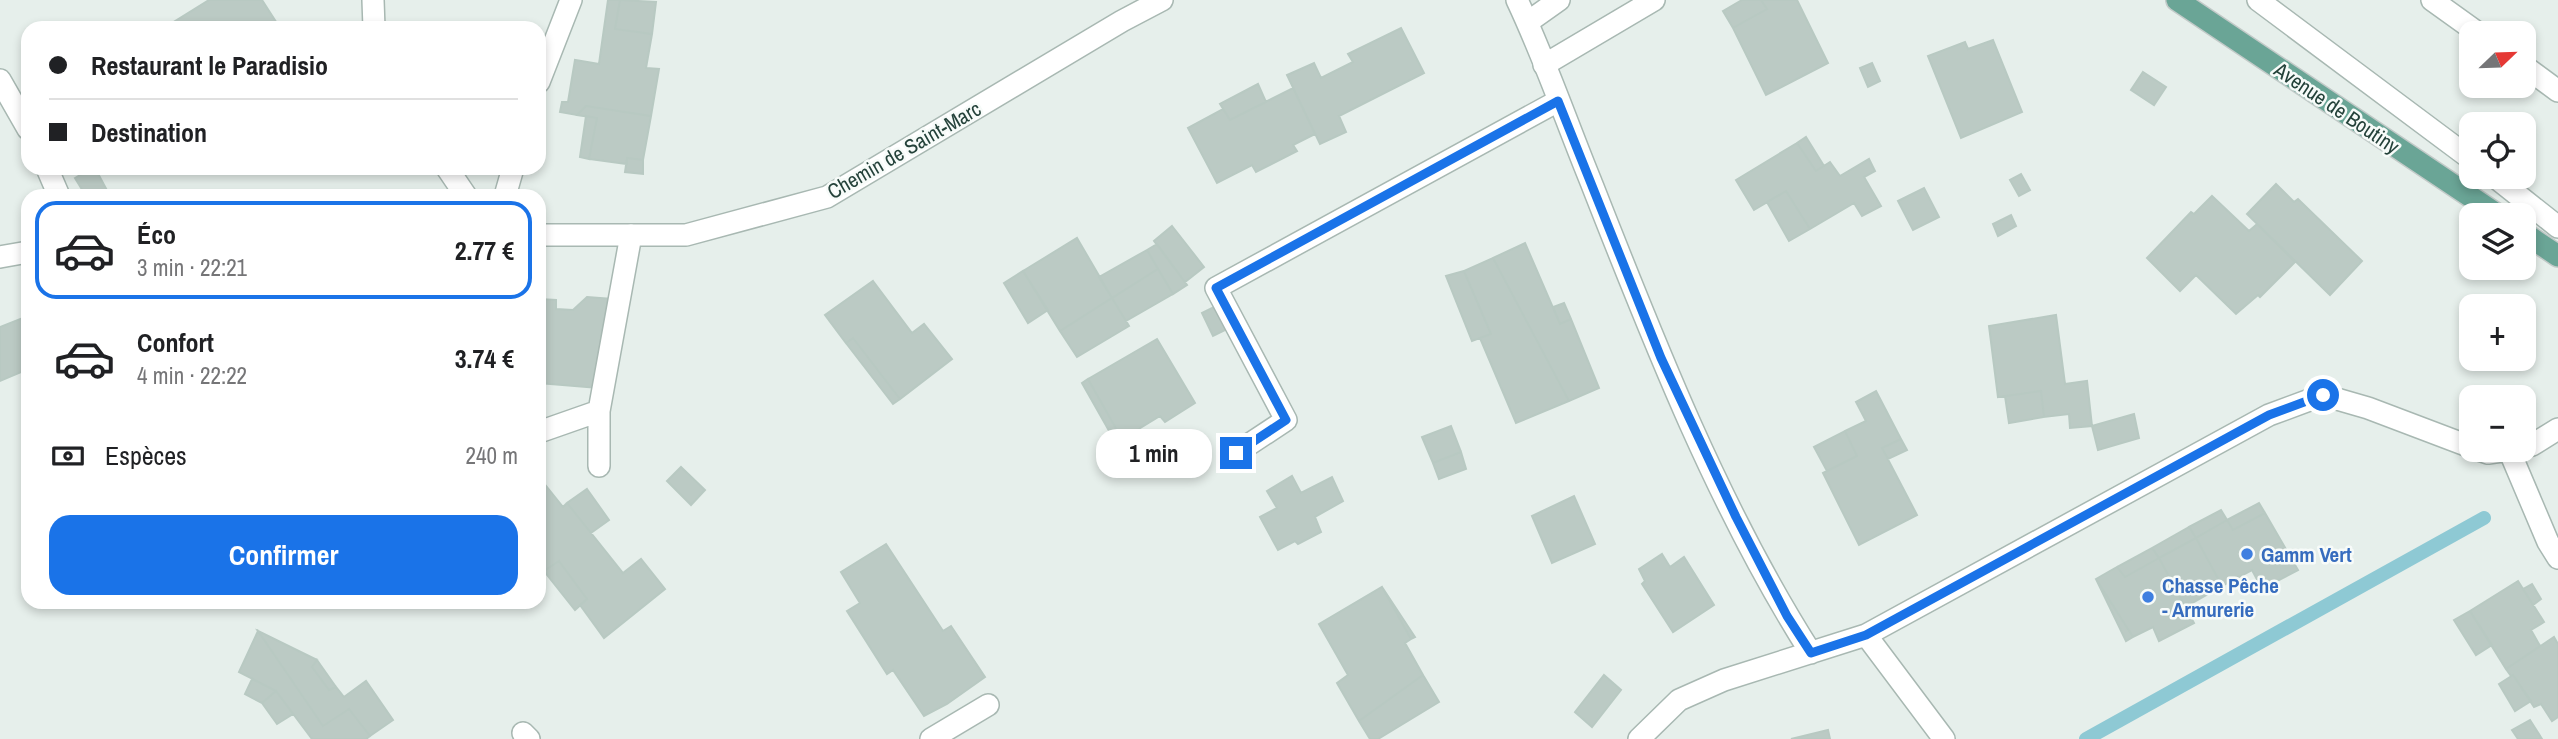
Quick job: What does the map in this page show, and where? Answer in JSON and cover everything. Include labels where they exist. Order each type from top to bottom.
[{"type":"main road","name":"Avenue de Boutiny","points":[[2186,3],[2480,203]]},
{"type":"main road","points":[[2536,241],[2558,256]]},
{"type":"street","points":[[373,0],[374,21]]},
{"type":"street","points":[[546,64],[571,0]]},
{"type":"street","name":"Chemin de Saint-Marc","points":[[546,235],[686,235],[827,197],[1162,0]]},
{"type":"street","points":[[1517,0],[1661,358],[1736,517],[1787,616],[1811,653]]},
{"type":"street","points":[[1528,22],[1559,0]]},
{"type":"street","points":[[1544,65],[1654,0]]},
{"type":"street","points":[[2258,0],[2459,150]]},
{"type":"street","points":[[2432,0],[2461,21]]},
{"type":"street","points":[[2536,75],[2558,91]]},
{"type":"street","points":[[0,80],[21,117]]},
{"type":"street","points":[[1236,453],[1286,420],[1216,288],[1558,101]]},
{"type":"street","points":[[2510,189],[2558,227]]},
{"type":"street","points":[[599,466],[599,411],[631,235]]},
{"type":"street","points":[[0,257],[21,253]]},
{"type":"street","points":[[1639,739],[1679,701],[1724,681],[1866,635],[2269,415],[2323,395],[2368,408],[2459,442]]},
{"type":"street","points":[[546,430],[599,411]]},
{"type":"street","points":[[2536,443],[2558,429]]},
{"type":"street","points":[[2514,462],[2558,558]]},
{"type":"street","points":[[1866,635],[1944,739]]},
{"type":"street","points":[[931,739],[988,705]]},
{"type":"building","points":[[209,0],[262,0],[276,21],[175,21]]},
{"type":"building","points":[[608,0],[620,0],[615,29],[652,34],[646,68],[659,69],[651,116],[586,106],[577,115],[560,112],[562,102],[568,102],[575,60],[599,64]]},
{"type":"building","points":[[620,0],[656,2],[652,34],[615,29]]},
{"type":"building","points":[[1742,0],[1761,0],[1767,9],[1733,28],[1723,11]]},
{"type":"building","points":[[1761,0],[1797,0],[1828,63],[1766,95],[1733,28],[1767,9]]},
{"type":"building","points":[[1401,28],[1424,73],[1339,116],[1346,132],[1320,144],[1287,75],[1314,63],[1321,78],[1353,62],[1348,54]]},
{"type":"building","points":[[1993,40],[2022,112],[1961,138],[1928,56],[1965,42],[1968,49]]},
{"type":"building","points":[[1872,63],[1880,81],[1868,87],[1860,68]]},
{"type":"building","points":[[2143,72],[2166,87],[2154,105],[2131,90]]},
{"type":"building","points":[[1258,84],[1266,102],[1230,120],[1220,104]]},
{"type":"building","points":[[1293,88],[1315,134],[1293,145],[1297,151],[1256,172],[1252,165],[1217,183],[1188,128],[1223,109],[1230,120]]},
{"type":"building","points":[[586,106],[651,116],[643,160],[627,158],[627,164],[589,159],[597,118],[577,115]]},
{"type":"building","points":[[586,116],[597,118],[589,159],[580,157]]},
{"type":"building","points":[[1806,137],[1824,166],[1816,171],[1797,143]]},
{"type":"building","points":[[1797,143],[1816,171],[1830,162],[1840,176],[1869,159],[1875,171],[1864,177],[1881,206],[1862,216],[1854,203],[1810,229],[1786,191],[1754,210],[1736,180]]},
{"type":"building","points":[[627,158],[643,160],[643,174],[625,172]]},
{"type":"building","points":[[2021,174],[2030,190],[2019,196],[2010,180]]},
{"type":"building","points":[[80,175],[99,175],[106,189],[82,189],[75,178]]},
{"type":"building","points":[[2276,184],[2294,202],[2298,199],[2362,261],[2330,295],[2247,214]]},
{"type":"building","points":[[1924,188],[1939,217],[1913,230],[1898,201]]},
{"type":"building","points":[[1786,191],[1810,229],[1789,241],[1767,202]]},
{"type":"building","points":[[2212,196],[2249,231],[2257,224],[2295,262],[2260,297],[2258,295],[2236,314],[2196,275],[2180,291],[2147,258],[2191,212],[2194,214]]},
{"type":"building","points":[[2011,215],[2016,226],[1998,236],[1993,224]]},
{"type":"building","points":[[1172,226],[1204,267],[1185,282],[1154,241]]},
{"type":"building","points":[[1077,238],[1112,298],[1060,331],[1023,271]]},
{"type":"building","points":[[1525,243],[1560,324],[1571,319],[1599,388],[1569,401],[1493,258]]},
{"type":"building","points":[[1157,244],[1187,285],[1173,294],[1147,250]]},
{"type":"building","points":[[1147,250],[1158,269],[1112,298],[1099,277]]},
{"type":"building","points":[[1493,258],[1569,401],[1516,423],[1480,338],[1491,334],[1464,271]]},
{"type":"building","points":[[1158,269],[1173,294],[1126,321],[1112,298]]},
{"type":"building","points":[[1023,271],[1048,310],[1028,323],[1004,283]]},
{"type":"building","points":[[1464,271],[1491,334],[1472,341],[1446,276]]},
{"type":"building","points":[[873,281],[912,333],[924,324],[952,359],[900,399],[853,338],[846,343],[825,315]]},
{"type":"building","points":[[587,297],[612,299],[598,388],[546,384],[546,299],[556,300],[556,309],[573,310]]},
{"type":"building","points":[[1112,298],[1129,326],[1077,357],[1060,331]]},
{"type":"building","points":[[1564,303],[1571,319],[1560,324],[1553,307]]},
{"type":"building","points":[[1216,306],[1227,329],[1213,336],[1202,313]]},
{"type":"building","points":[[2056,315],[2065,384],[2087,381],[2092,426],[2070,428],[2069,414],[2044,417],[2041,391],[1998,397],[1989,326]]},
{"type":"building","points":[[21,319],[21,372],[0,381],[0,327]]},
{"type":"building","points":[[853,338],[900,399],[893,404],[846,343]]},
{"type":"building","points":[[1157,339],[1195,403],[1165,422],[1160,416],[1122,439],[1088,379]]},
{"type":"building","points":[[1088,379],[1122,439],[1116,443],[1082,383]]},
{"type":"building","points":[[1876,391],[1901,439],[1882,448],[1917,515],[1859,545],[1823,473],[1857,456],[1845,431],[1866,421],[1856,402]]},
{"type":"building","points":[[2041,391],[2044,417],[2009,423],[2005,396]]},
{"type":"building","points":[[2134,414],[2139,438],[2098,450],[2092,426]]},
{"type":"building","points":[[1451,426],[1461,452],[1433,463],[1422,437]]},
{"type":"building","points":[[1845,431],[1857,456],[1827,471],[1814,447]]},
{"type":"building","points":[[1901,439],[1907,450],[1888,459],[1882,448]]},
{"type":"building","points":[[1461,452],[1466,469],[1439,479],[1433,463]]},
{"type":"building","points":[[681,467],[705,490],[691,505],[667,481]]},
{"type":"building","points":[[1292,476],[1301,493],[1332,477],[1343,501],[1315,517],[1321,532],[1298,544],[1295,541],[1278,550],[1260,517],[1277,508],[1267,491]]},
{"type":"building","points":[[546,486],[563,507],[567,503],[623,573],[641,559],[665,589],[604,638],[580,605],[587,599],[559,561],[546,570]]},
{"type":"building","points":[[587,489],[609,520],[591,533],[567,503]]},
{"type":"building","points":[[1574,496],[1595,544],[1552,563],[1532,516]]},
{"type":"building","points":[[2259,503],[2265,513],[2233,530],[2227,520]]},
{"type":"building","points":[[2221,510],[2227,520],[2196,538],[2189,527]]},
{"type":"building","name":"Gamm Vert","points":[[2265,513],[2298,570],[2262,589],[2252,570],[2222,586],[2196,538],[2227,520],[2233,530]]},
{"type":"building","points":[[2189,527],[2196,538],[2159,558],[2152,548]]},
{"type":"building","points":[[2196,538],[2222,586],[2185,607],[2159,558]]},
{"type":"building","points":[[886,544],[943,631],[951,626],[985,677],[947,704],[924,716],[893,670],[887,674],[847,611],[860,603],[841,572]]},
{"type":"building","points":[[2152,548],[2159,558],[2125,577],[2117,567]]},
{"type":"building","points":[[1662,554],[1670,567],[1684,557],[1714,605],[1673,632],[1642,584],[1645,581],[1639,569]]},
{"type":"building","points":[[2159,558],[2194,623],[2159,641],[2153,627],[2133,637],[2096,579],[2117,567],[2125,577]]},
{"type":"building","points":[[559,561],[587,599],[575,610],[546,574],[546,570]]},
{"type":"building","points":[[2096,579],[2133,637],[2126,641]]},
{"type":"building","points":[[2518,581],[2544,622],[2531,630],[2540,646],[2506,669],[2470,611]]},
{"type":"building","points":[[2532,584],[2541,599],[2533,605],[2523,589]]},
{"type":"building","points":[[1382,587],[1415,637],[1411,639]]},
{"type":"building","points":[[1382,587],[1411,639],[1405,643],[1423,675],[1359,721],[1337,683],[1348,675],[1319,624]]},
{"type":"building","points":[[2470,611],[2492,645],[2476,655],[2454,620]]},
{"type":"building","points":[[258,631],[317,660],[312,667],[329,690],[336,687],[344,697],[366,681],[393,720],[370,736],[349,709],[323,726]]},
{"type":"building","points":[[258,631],[323,726],[349,709],[370,736],[366,739],[312,739],[276,691],[239,672]]},
{"type":"building","points":[[2554,637],[2558,644],[2558,717],[2552,721],[2541,704],[2534,707],[2506,669]]},
{"type":"building","points":[[317,660],[336,687],[329,690],[312,667]]},
{"type":"building","points":[[1423,675],[1439,702],[1378,739],[1370,739],[1359,721]]},
{"type":"building","points":[[1604,675],[1621,690],[1592,727],[1575,712]]},
{"type":"building","points":[[2513,675],[2531,701],[2515,711],[2499,684]]},
{"type":"building","points":[[252,679],[276,691],[262,703],[245,694]]},
{"type":"building","points":[[276,691],[293,714],[277,724],[262,703]]},
{"type":"building","points":[[2530,720],[2542,739],[2518,739],[2512,730]]},
{"type":"building","points":[[1828,730],[1830,739],[1791,739]]},
{"type":"waterway","points":[[2086,739],[2484,518]]},
{"type":"place","name":"Gamm Vert","points":[[2247,554]]},
{"type":"place","name":"Chasse Pêche - Armurerie","points":[[2148,597]]},
{"type":"route","points":[[1236,453],[1286,420],[1216,288],[1558,101],[1661,358],[1736,517],[1787,616],[1811,653],[1866,635],[2269,415],[2323,395]]}]
